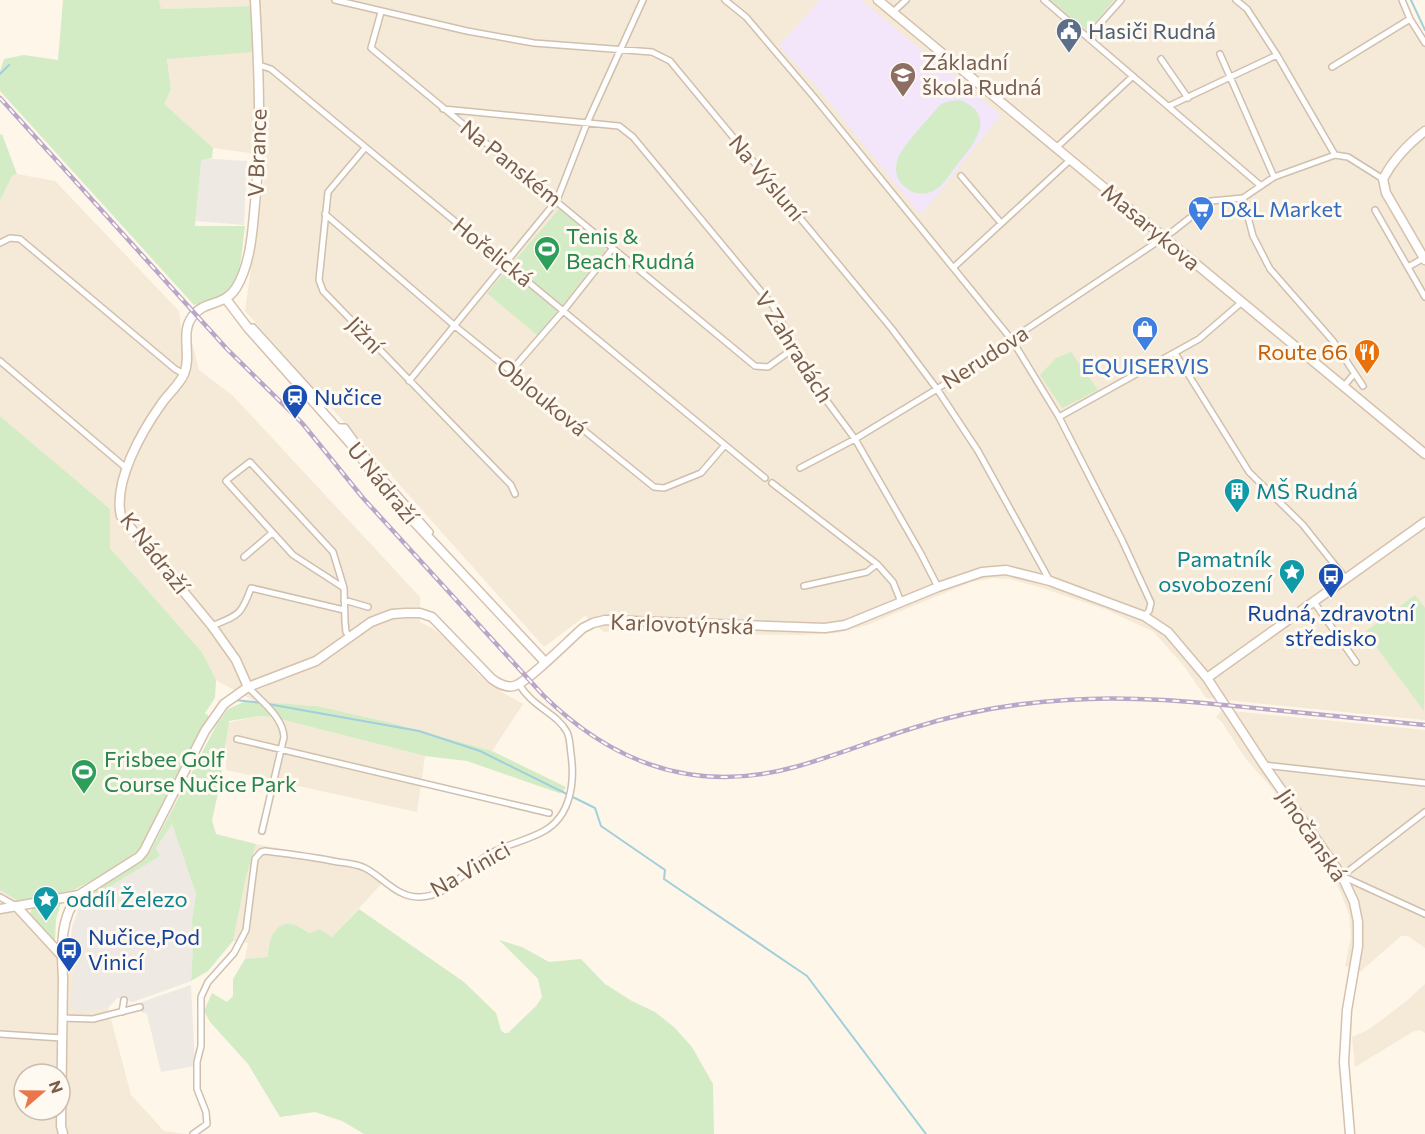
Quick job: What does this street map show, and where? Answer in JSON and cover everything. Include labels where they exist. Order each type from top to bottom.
[{"type":"street","name":"V Brance","points":[[226,299],[240,281],[252,238],[259,154],[259,65],[255,0]]},
{"type":"street","name":"Na Výsluní","points":[[335,0],[534,44],[652,52],[670,61],[938,388],[978,451],[1050,581]]},
{"type":"street","points":[[409,381],[557,200],[588,123],[643,0]]},
{"type":"street","points":[[725,0],[746,17],[795,74],[1012,340],[1059,417],[1122,540],[1151,603],[1149,611],[1144,616]]},
{"type":"street","name":"Masarykova","points":[[878,0],[1425,454]]},
{"type":"street","points":[[893,12],[906,0]]},
{"type":"street","points":[[1044,0],[1261,186]]},
{"type":"street","points":[[1088,37],[1119,0]]},
{"type":"street","points":[[1236,0],[1247,9]]},
{"type":"street","points":[[1243,0],[1335,155]]},
{"type":"street","points":[[1402,0],[1410,19],[1425,43]]},
{"type":"street","name":"Na Panském","points":[[381,12],[371,48],[755,366],[768,367],[794,348]]},
{"type":"street","points":[[1332,67],[1410,19]]},
{"type":"street","points":[[1220,54],[1274,177]]},
{"type":"street","points":[[1169,106],[1277,55]]},
{"type":"street","points":[[1161,59],[1188,98]]},
{"type":"street","name":"Hořelická","points":[[259,65],[271,69],[725,445]]},
{"type":"street","points":[[1056,148],[1133,76]]},
{"type":"street","name":"V Zahradách","points":[[443,109],[619,126],[633,137],[773,306],[815,385],[855,440],[938,587]]},
{"type":"street","points":[[1408,267],[1424,259],[1386,193],[1383,179],[1389,167],[1410,143],[1425,131]]},
{"type":"street","name":"Jižní","points":[[365,148],[328,192],[319,280],[323,291],[511,484],[515,495]]},
{"type":"street","points":[[1363,386],[1333,341],[1270,269],[1253,236],[1243,198],[1274,177],[1335,155],[1348,156],[1383,179]]},
{"type":"street","points":[[954,267],[1070,160]]},
{"type":"street","points":[[961,176],[1002,223]]},
{"type":"street","name":"Nerudova","points":[[800,468],[855,440],[1012,340],[1164,237],[1211,201],[1243,198]]},
{"type":"street","points":[[1375,210],[1425,297]]},
{"type":"street","name":"Oblouková","points":[[325,214],[455,326],[654,487],[663,488],[701,473],[725,445]]},
{"type":"street","points":[[0,243],[10,238],[20,239],[175,369],[184,374],[187,363],[186,338],[190,319],[200,309],[226,299]]},
{"type":"street","points":[[511,371],[564,310],[613,248]]},
{"type":"street","name":"U Nádraží","points":[[226,299],[248,328],[337,427],[390,496],[545,662]]},
{"type":"street","points":[[1059,417],[1175,353],[1206,333],[1242,302]]},
{"type":"street","points":[[1175,353],[1249,472],[1303,525],[1346,579]]},
{"type":"street","points":[[0,361],[126,468]]},
{"type":"street","name":"K Nádraží","points":[[184,374],[153,415],[126,468],[119,506],[122,516],[212,626],[236,660],[248,687]]},
{"type":"street","points":[[1344,386],[1354,374]]},
{"type":"street","points":[[725,445],[765,478]]},
{"type":"street","points":[[344,588],[293,555],[226,481],[250,462],[333,552],[344,588],[346,632],[350,638]]},
{"type":"street","points":[[772,483],[877,564],[893,582],[901,602]]},
{"type":"street","points":[[1207,678],[1425,522]]},
{"type":"street","points":[[244,557],[273,532]]},
{"type":"street","points":[[804,586],[867,572],[877,564]]},
{"type":"street","name":"Karlovotýnská","points":[[519,684],[583,628],[605,620],[825,628],[845,625],[938,587],[982,572],[1006,570],[1050,581],[1144,616],[1168,632],[1207,678]]},
{"type":"street","points":[[212,626],[237,615],[244,607],[251,588],[344,610]]},
{"type":"street","points":[[344,600],[368,607]]},
{"type":"street","points":[[1314,602],[1356,662]]},
{"type":"street","points":[[63,1134],[60,1126],[63,978],[61,955],[67,913],[71,903],[79,895],[139,857],[144,851],[205,731],[224,704],[248,687],[316,661],[371,622],[392,614],[420,614],[432,617],[496,682],[509,686],[519,684]]},
{"type":"street","name":"Jinočanská","points":[[1207,678],[1263,765],[1342,876],[1354,902],[1358,922],[1358,946],[1347,1010],[1344,1062],[1350,1134]]},
{"type":"street","name":"Na Vinici","points":[[193,1134],[207,1124],[206,1113],[197,1089],[197,1062],[201,1046],[201,997],[208,982],[234,953],[246,930],[255,859],[261,852],[307,856],[362,866],[407,896],[421,897],[456,883],[491,853],[544,831],[560,818],[572,790],[574,773],[567,733],[561,724],[534,703],[519,684]]},
{"type":"street","points":[[248,687],[280,722],[284,737],[262,831]]},
{"type":"street","points":[[237,740],[549,813]]},
{"type":"street","points":[[1263,765],[1425,783]]},
{"type":"street","points":[[1425,812],[1342,876],[1425,914]]},
{"type":"street","points":[[0,909],[79,895]]},
{"type":"street","points":[[0,897],[16,906],[61,955]]},
{"type":"street","points":[[122,1012],[124,1000]]},
{"type":"street","points":[[62,1018],[93,1019],[140,1007]]},
{"type":"street","points":[[0,1034],[62,1038]]},
{"type":"shaded area","points":[[159,0],[1402,0],[1425,43],[1425,720],[1206,698],[1184,666],[1154,632],[1107,610],[1011,579],[993,578],[971,582],[867,625],[838,633],[798,635],[623,630],[604,632],[585,616],[544,647],[245,311],[266,164],[258,154],[213,148],[163,104],[171,89],[167,58],[251,6],[160,9]]},
{"type":"shaded area","name":"Základní škola Rudná","points":[[820,0],[861,0],[1001,115],[921,215],[812,81],[779,46]]},
{"type":"shaded area","points":[[198,158],[247,161],[244,225],[196,221]]},
{"type":"shaded area","points":[[17,174],[55,181],[179,311],[182,338],[191,338],[199,370],[233,396],[420,597],[420,622],[434,629],[448,641],[479,675],[523,704],[492,751],[392,723],[317,706],[256,702],[216,680],[202,652],[110,548],[110,509],[0,416],[0,201],[12,176]]},
{"type":"shaded area","points":[[1222,710],[1425,730],[1425,948],[1408,936],[1401,936],[1361,971],[1345,966],[1351,937],[1349,914],[1340,891],[1330,872],[1271,787],[1245,758],[1222,722],[1216,717]]},
{"type":"shaded area","points":[[260,716],[272,717],[425,756],[417,812],[226,770],[226,723]]},
{"type":"shaded area","points":[[172,824],[196,894],[192,919],[191,981],[133,1002],[117,998],[108,1008],[79,1012],[71,1007],[75,966],[69,962],[72,927],[80,905],[160,856],[156,848]]},
{"type":"shaded area","points":[[256,844],[361,864],[385,880],[332,937],[319,929],[310,933],[292,924],[268,947],[269,958],[245,959],[248,943],[233,941],[246,877]]},
{"type":"shaded area","points":[[0,890],[20,902],[69,958],[69,962],[75,966],[79,1012],[108,1008],[131,1095],[164,1131],[184,1134],[0,1134]]},
{"type":"shaded area","points":[[1425,984],[1425,1033],[1420,1030],[1414,1031],[1355,1067],[1352,1037],[1368,1030]]},
{"type":"shaded area","points":[[191,985],[195,1066],[161,1072],[147,1014],[141,1012],[139,1003]]},
{"type":"green space","points":[[63,0],[159,0],[161,9],[252,6],[253,52],[167,59],[171,89],[164,104],[213,148],[212,158],[201,160],[195,226],[245,226],[242,255],[236,277],[231,287],[222,294],[194,305],[0,91],[0,71],[4,59],[24,55],[58,60]]},
{"type":"green space","points":[[1050,0],[1114,0],[1088,31]]},
{"type":"green space","points":[[960,100],[972,106],[978,114],[979,131],[975,140],[939,188],[924,193],[911,191],[902,184],[897,174],[898,158],[941,104]]},
{"type":"green space","points":[[2,134],[17,174],[12,176],[0,201],[0,135]]},
{"type":"green space","name":"Tenis & Beach Rudná","points":[[559,209],[604,245],[605,251],[538,336],[487,293]]},
{"type":"green space","points":[[1071,352],[1098,390],[1062,408],[1040,375],[1056,358]]},
{"type":"green space","points":[[0,416],[110,509],[110,548],[202,652],[216,680],[215,698],[205,713],[209,716],[139,850],[109,871],[74,890],[20,902],[0,890]]},
{"type":"green space","points":[[1415,595],[1425,608],[1424,711],[1365,632]]},
{"type":"green space","points":[[246,701],[317,706],[392,723],[492,751],[566,787],[563,792],[559,793],[467,761],[425,756],[272,717],[260,716],[229,721],[212,820],[216,834],[256,844],[246,877],[233,941],[208,971],[191,981],[192,919],[196,894],[172,824],[156,848],[160,856],[80,905],[95,889],[142,860],[151,850],[217,724],[228,709]]},
{"type":"green space","points":[[61,903],[53,942],[30,914],[32,908]]},
{"type":"green space","points":[[359,909],[464,982],[496,1013],[504,1033],[508,1033],[536,1006],[542,997],[538,979],[499,940],[522,947],[549,962],[581,959],[605,984],[655,1012],[674,1027],[692,1047],[713,1084],[714,1134],[364,1134],[342,1121],[315,1112],[280,1117],[248,1064],[210,1022],[204,1011],[212,993],[227,1002],[233,996],[233,979],[245,959],[268,957],[271,940],[280,926],[291,924],[310,933],[319,929],[332,937]]},
{"type":"waterway","points":[[1411,0],[1425,30]]},
{"type":"waterway","points":[[0,74],[9,65]]},
{"type":"waterway","points":[[235,700],[262,703]]},
{"type":"waterway","points":[[268,704],[419,731],[480,751],[595,808],[601,826],[665,870],[664,879],[807,976],[926,1134]]},
{"type":"railway","points":[[0,98],[227,349],[302,423],[363,498],[543,695],[599,740],[628,756],[691,775],[724,777],[759,775],[810,763],[932,722],[989,709],[1067,700],[1145,699],[1196,702],[1425,725]]},
{"type":"place","name":"Hasiči Rudná","points":[[1069,54]]},
{"type":"place","name":"Základní škola Rudná","points":[[903,98]]},
{"type":"place","name":"D&L Market","points":[[1201,232]]},
{"type":"place","name":"Tenis & Beach Rudná","points":[[547,272]]},
{"type":"place","name":"EQUISERVIS","points":[[1145,352]]},
{"type":"place","name":"Route 66","points":[[1367,375]]},
{"type":"place","name":"Nučice","points":[[295,420]]},
{"type":"place","name":"MŠ Rudná","points":[[1237,514]]},
{"type":"place","name":"Pamatník osvobození","points":[[1292,595]]},
{"type":"place","name":"Rudná, zdravotní středisko","points":[[1331,599]]},
{"type":"place","name":"Frisbee Golf Course Nučice Park","points":[[84,795]]},
{"type":"place","name":"oddíl Železo","points":[[46,922]]},
{"type":"place","name":"Nučice,Pod Vinicí","points":[[69,973]]}]
